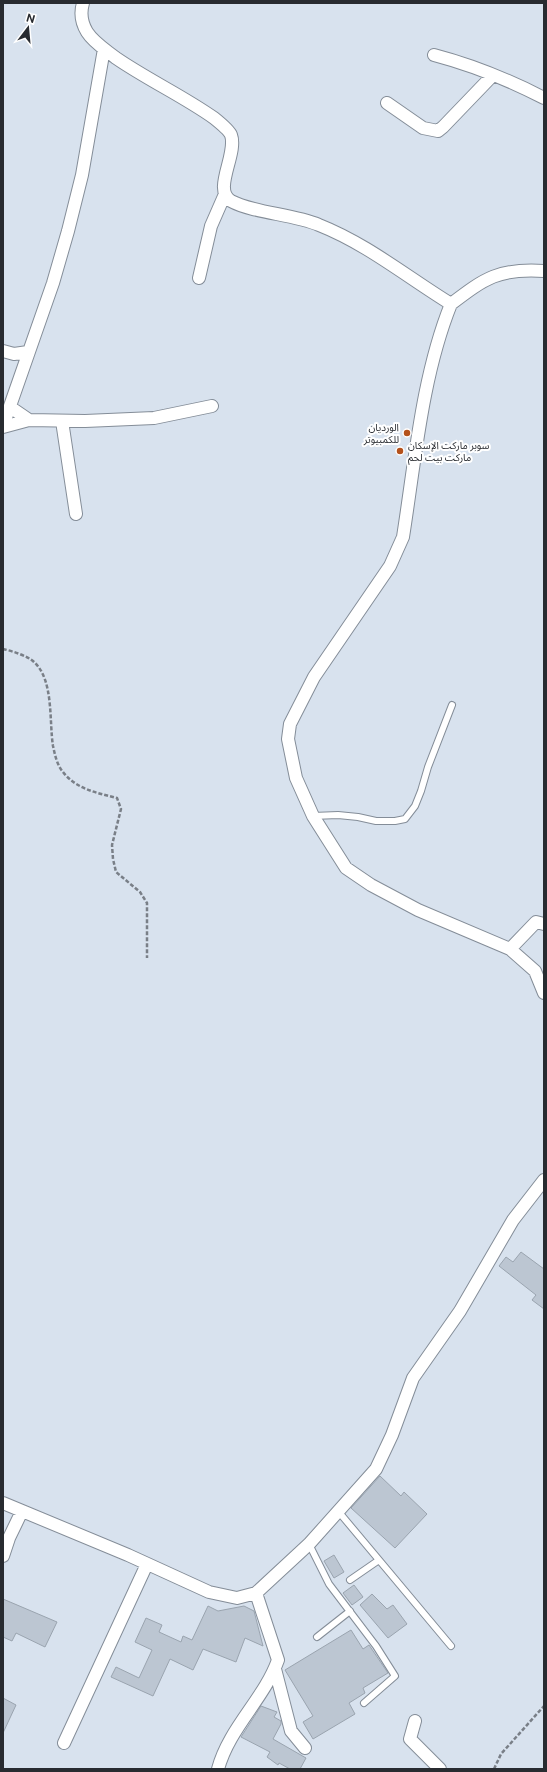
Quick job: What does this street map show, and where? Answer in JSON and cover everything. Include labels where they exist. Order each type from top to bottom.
[{"type":"street","points":[[83,3],[80,14],[87,32],[104,49],[132,69],[215,119],[231,134],[233,148],[223,184],[225,194],[230,200],[245,206],[291,216],[318,224],[340,234],[360,244],[451,304]]},
{"type":"street","points":[[3,426],[53,283],[82,175],[104,49]]},
{"type":"street","points":[[434,55],[457,61],[493,75],[544,98]]},
{"type":"street","points":[[387,103],[423,128],[438,131],[443,128],[493,75]]},
{"type":"street","points":[[199,278],[211,226],[225,194]]},
{"type":"street","points":[[544,271],[512,271],[495,275],[482,280],[451,304],[443,323],[426,396],[403,537],[398,552],[314,677],[290,724],[288,739],[296,778],[312,816],[346,868],[371,885],[418,910],[510,949],[535,971],[544,993]]},
{"type":"street","points":[[3,350],[14,354],[28,352]]},
{"type":"street","points":[[3,426],[29,420],[62,421],[154,418],[212,406]]},
{"type":"street","points":[[10,407],[29,420]]},
{"type":"street","points":[[62,421],[76,514]]},
{"type":"street","points":[[510,949],[536,922],[544,924]]},
{"type":"street","points":[[3,1503],[219,1595],[237,1598],[256,1593],[309,1544],[376,1469],[392,1435],[413,1378],[460,1311],[513,1220],[544,1180]]},
{"type":"street","points":[[3,1556],[9,1538],[22,1511]]},
{"type":"street","points":[[64,1743],[147,1564]]},
{"type":"street","points":[[218,1769],[227,1746],[275,1669],[278,1660],[256,1593]]},
{"type":"street","points":[[275,1669],[291,1731],[305,1748]]},
{"type":"street","points":[[415,1721],[410,1739],[440,1769]]},
{"type":"lane","points":[[312,816],[344,816],[376,821],[395,821],[405,819],[417,801],[452,705]]},
{"type":"lane","points":[[338,1511],[451,1646]]},
{"type":"lane","points":[[309,1544],[329,1584],[350,1611],[395,1676],[364,1703]]},
{"type":"lane","points":[[350,1580],[379,1560]]},
{"type":"lane","points":[[317,1637],[350,1611]]},
{"type":"path","points":[[3,649],[33,660],[42,671],[47,684],[51,733],[55,758],[62,772],[88,790],[117,798],[121,809],[112,845],[113,859],[116,872],[140,892],[147,903],[147,958]]},
{"type":"path","points":[[494,1769],[501,1754],[522,1728],[544,1706]]},
{"type":"building","points":[[521,1252],[544,1269],[544,1309],[532,1300],[536,1295],[499,1266],[506,1257],[513,1262]]},
{"type":"building","points":[[380,1476],[401,1496],[404,1492],[427,1514],[395,1548],[351,1508]]},
{"type":"building","points":[[334,1555],[344,1572],[334,1578],[324,1561]]},
{"type":"building","points":[[354,1585],[363,1597],[352,1605],[343,1593]]},
{"type":"building","points":[[372,1594],[387,1609],[393,1605],[407,1624],[388,1638],[360,1605]]},
{"type":"building","points":[[3,1599],[57,1622],[45,1647],[16,1633],[12,1641],[3,1637]]},
{"type":"building","points":[[208,1606],[218,1611],[244,1606],[254,1611],[263,1646],[245,1638],[236,1662],[203,1649],[193,1670],[170,1659],[153,1696],[111,1677],[116,1667],[139,1678],[152,1650],[135,1642],[146,1618],[162,1625],[159,1632],[181,1642],[183,1636],[192,1640]]},
{"type":"building","points":[[351,1630],[363,1649],[369,1645],[388,1673],[363,1688],[365,1693],[349,1703],[355,1714],[313,1739],[303,1722],[313,1716],[285,1670]]},
{"type":"building","points":[[3,1698],[16,1705],[3,1733]]},
{"type":"building","points":[[261,1706],[277,1712],[274,1717],[281,1721],[281,1724],[273,1739],[306,1758],[300,1769],[290,1769],[279,1763],[278,1765],[267,1757],[270,1752],[241,1737]]},
{"type":"place","name":"الورديان للكمبيوتر","points":[[407,433]]},
{"type":"place","name":"سوبر ماركت الإسكان ماركت بيت لحم","points":[[400,451]]}]
